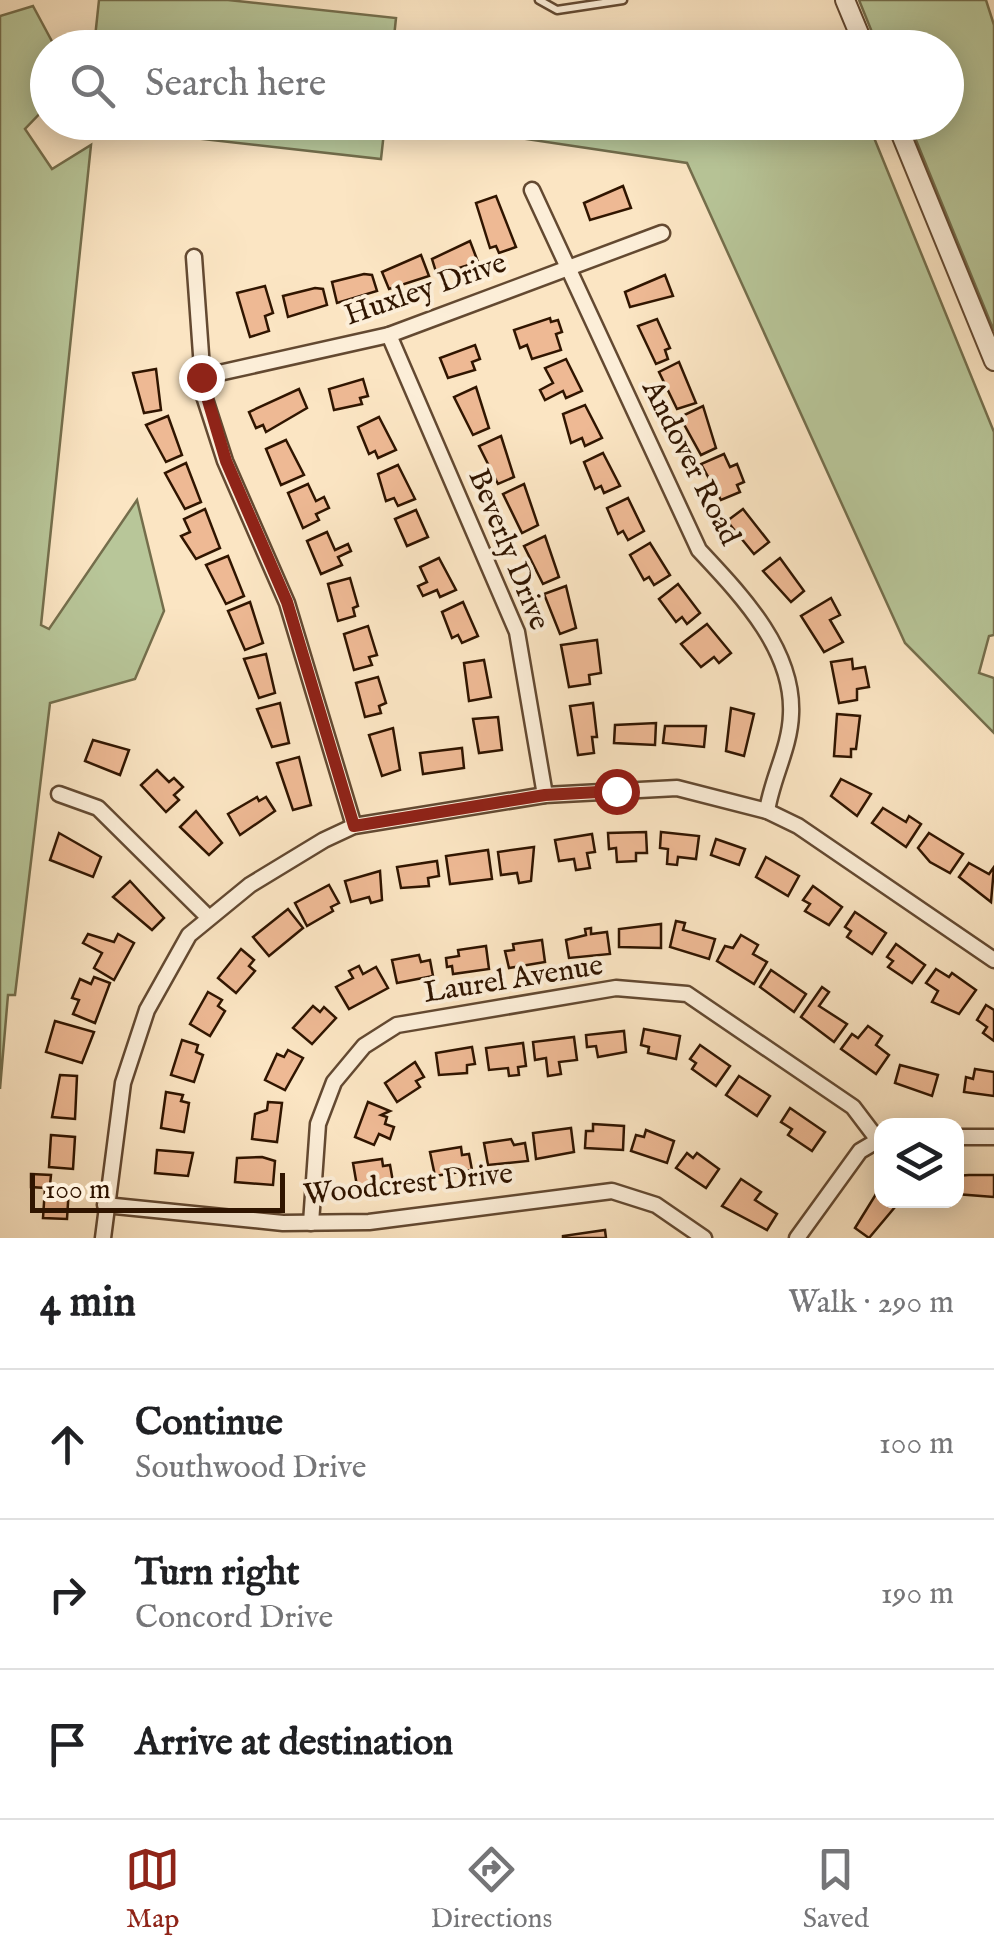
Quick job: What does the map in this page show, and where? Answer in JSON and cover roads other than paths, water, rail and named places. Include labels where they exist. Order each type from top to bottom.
[{"type":"street","points":[[846,0],[858,30]]},
{"type":"street","points":[[903,140],[994,361]]},
{"type":"street","name":"Andover Road","points":[[532,190],[699,550],[735,588],[782,663],[792,712],[768,812]]},
{"type":"street","name":"Huxley Drive","points":[[201,377],[388,335],[662,233]]},
{"type":"street","points":[[194,257],[201,377],[226,461],[287,602],[354,826]]},
{"type":"street","name":"Beverly Drive","points":[[388,335],[517,632],[545,795]]},
{"type":"street","points":[[103,1238],[123,1083],[147,1010],[189,935],[207,916],[265,876],[354,826],[545,795],[677,788],[768,812],[798,826],[994,960]]},
{"type":"street","points":[[59,794],[98,808],[207,916]]},
{"type":"street","name":"Laurel Avenue","points":[[311,1223],[318,1124],[334,1082],[364,1046],[397,1025],[616,988],[687,994],[854,1106],[874,1131]]},
{"type":"street","points":[[964,1137],[994,1137]]},
{"type":"street","points":[[797,1238],[860,1151],[874,1143]]},
{"type":"street","name":"Woodcrest Drive","points":[[105,1205],[311,1223],[369,1222],[612,1191],[656,1205],[704,1238]]},
{"type":"lane","points":[[539,0],[557,10],[623,0]]}]
